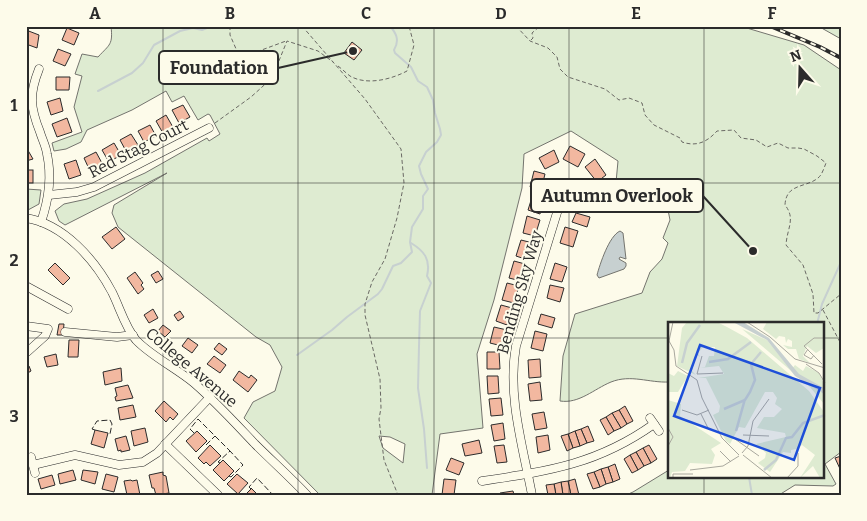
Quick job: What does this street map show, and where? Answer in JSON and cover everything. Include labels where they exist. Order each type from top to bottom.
[{"type":"street","points":[[39,69],[31,95],[32,108],[47,151],[50,180],[49,195],[42,222]]},
{"type":"street","name":"Red Stag Court","points":[[49,195],[77,192],[94,187],[208,128]]},
{"type":"street","name":"Bending Sky Way","points":[[532,495],[513,389],[513,364],[516,346],[557,213],[568,188]]},
{"type":"street","name":"College Avenue","points":[[26,218],[42,222],[60,231],[70,240],[90,261],[112,293],[132,334],[144,347],[178,370],[210,397],[306,495]]},
{"type":"street","points":[[26,286],[68,309]]},
{"type":"street","points":[[26,326],[48,329],[45,336],[26,353]]},
{"type":"street","points":[[66,332],[117,337],[132,334]]},
{"type":"street","points":[[33,465],[75,454],[111,464],[137,464],[150,459],[210,397]]},
{"type":"street","points":[[482,481],[563,467],[595,457],[624,444],[654,424]]},
{"type":"street","points":[[166,444],[218,495]]},
{"type":"path","points":[[230,26],[230,35],[240,58],[287,41],[318,51],[352,77],[364,81],[394,78],[407,71],[414,45],[409,26]]},
{"type":"path","points":[[302,26],[365,99],[401,149],[404,183],[397,218],[385,259],[372,282],[365,304],[364,315],[380,379],[381,408],[379,420],[384,460],[398,495]]},
{"type":"path","points":[[516,26],[530,41],[548,48],[557,57],[560,69],[568,78],[604,89],[619,100],[629,98],[642,103],[645,115],[654,125],[680,138],[682,142],[692,146],[709,140],[717,130],[734,130],[741,138],[756,140],[767,147],[778,143],[788,148],[804,149],[826,163],[818,178],[795,187],[785,198],[785,205],[791,212],[786,245],[803,265],[813,294],[814,313],[818,314],[841,294]]},
{"type":"path","points":[[530,41],[533,38],[532,33],[540,26]]},
{"type":"path","points":[[208,128],[251,97],[272,78],[287,41]]},
{"type":"path","points":[[823,310],[841,344]]},
{"type":"green space","points":[[111,26],[740,26],[804,45],[841,70],[841,452],[825,464],[836,484],[833,486],[795,485],[779,495],[626,495],[668,471],[668,478],[824,478],[824,322],[668,322],[668,382],[633,379],[618,380],[580,398],[560,401],[563,356],[575,314],[642,293],[650,272],[662,259],[668,243],[663,238],[670,220],[668,210],[656,205],[629,207],[614,204],[618,161],[571,131],[524,154],[522,188],[494,300],[477,354],[483,428],[440,434],[432,495],[320,495],[244,418],[253,402],[275,391],[282,367],[270,345],[256,337],[118,227],[112,213],[114,205],[167,173],[65,225],[59,221],[55,211],[64,204],[87,199],[145,173],[207,138],[209,141],[220,134],[210,115],[208,114],[198,120],[184,96],[172,102],[166,91],[132,110],[87,130],[81,142],[66,149],[54,151],[52,143],[82,132],[74,107],[82,76],[75,74],[82,54],[98,57],[110,44],[112,37]],"holes":[[[379,436],[390,437],[405,444],[403,463],[383,448]]]},
{"type":"green space","points":[[818,26],[841,26],[841,39]]},
{"type":"green space","points":[[26,189],[41,190],[39,204],[28,210],[26,210]]},
{"type":"shaded area","points":[[620,231],[623,233],[626,259],[620,257],[619,259],[626,263],[626,266],[624,269],[599,278],[597,275],[600,264],[612,238]]},
{"type":"building","points":[[67,28],[79,33],[74,45],[62,40]]},
{"type":"building","points":[[26,30],[39,35],[37,48],[26,44]]},
{"type":"building","points":[[352,42],[362,50],[354,60],[344,53]]},
{"type":"building","points":[[58,49],[71,54],[65,66],[53,61]]},
{"type":"building","points":[[56,77],[70,77],[69,90],[56,90]]},
{"type":"building","points":[[60,98],[63,111],[51,115],[47,102]]},
{"type":"building","points":[[183,105],[190,117],[179,123],[172,110]]},
{"type":"building","points":[[166,115],[174,129],[164,135],[156,121]]},
{"type":"building","points":[[67,118],[72,132],[57,137],[52,124]]},
{"type":"building","points":[[150,125],[156,136],[144,142],[138,131]]},
{"type":"building","points":[[131,134],[138,145],[126,151],[120,140]]},
{"type":"building","points":[[114,143],[121,155],[109,162],[102,150]]},
{"type":"building","points":[[570,146],[585,154],[578,167],[563,159]]},
{"type":"building","points":[[26,147],[33,159],[26,161]]},
{"type":"building","points":[[554,150],[559,162],[545,169],[539,158]]},
{"type":"building","points":[[96,152],[103,165],[90,171],[84,158]]},
{"type":"building","points":[[595,159],[606,175],[597,182],[585,167]]},
{"type":"building","points":[[76,160],[81,175],[69,179],[64,164]]},
{"type":"building","points":[[26,170],[33,170],[33,183],[26,183]]},
{"type":"building","points":[[534,171],[545,174],[541,190],[530,187]]},
{"type":"building","points":[[533,194],[544,197],[540,214],[528,210]]},
{"type":"building","points":[[576,213],[590,217],[587,227],[572,222]]},
{"type":"building","points":[[527,216],[540,220],[535,236],[523,233]]},
{"type":"building","points":[[116,227],[125,239],[112,249],[102,237]]},
{"type":"building","points":[[565,227],[578,231],[573,247],[560,243]]},
{"type":"building","points":[[521,240],[533,243],[528,260],[516,256]]},
{"type":"building","points":[[514,261],[525,264],[521,281],[509,278]]},
{"type":"building","points":[[55,263],[70,278],[63,285],[48,270]]},
{"type":"building","points":[[555,263],[567,267],[562,282],[550,279]]},
{"type":"building","points":[[158,271],[163,279],[156,283],[151,275]]},
{"type":"building","points":[[135,272],[143,283],[141,285],[144,289],[138,294],[127,278]]},
{"type":"building","points":[[507,283],[519,286],[514,303],[502,300]]},
{"type":"building","points":[[550,285],[564,288],[560,302],[547,298]]},
{"type":"building","points":[[501,305],[512,308],[507,325],[496,321]]},
{"type":"building","points":[[153,309],[158,318],[149,323],[144,315]]},
{"type":"building","points":[[180,311],[184,317],[178,321],[174,315]]},
{"type":"building","points":[[541,314],[555,318],[552,328],[538,324]]},
{"type":"building","points":[[59,324],[64,324],[63,335],[57,335]]},
{"type":"building","points":[[163,325],[171,331],[165,337],[158,331]]},
{"type":"building","points":[[494,327],[507,330],[502,346],[490,343]]},
{"type":"building","points":[[535,331],[547,334],[543,351],[531,348]]},
{"type":"building","points":[[188,338],[198,345],[192,353],[182,346]]},
{"type":"building","points":[[69,340],[79,340],[78,357],[68,357]]},
{"type":"building","points":[[219,343],[227,349],[222,355],[214,349]]},
{"type":"building","points":[[487,352],[499,352],[500,369],[487,369]]},
{"type":"building","points":[[56,354],[58,365],[47,367],[44,357]]},
{"type":"building","points":[[214,356],[226,365],[220,373],[207,364]]},
{"type":"building","points":[[540,359],[541,377],[529,378],[528,360]]},
{"type":"building","points":[[26,366],[29,366],[31,371],[26,374]]},
{"type":"building","points":[[121,368],[122,381],[105,385],[103,372]]},
{"type":"building","points":[[239,371],[249,378],[251,375],[257,380],[248,392],[233,380]]},
{"type":"building","points":[[487,376],[498,376],[499,393],[488,394]]},
{"type":"building","points":[[540,382],[542,400],[530,401],[528,384]]},
{"type":"building","points":[[128,385],[133,398],[116,401],[115,388]]},
{"type":"building","points":[[501,398],[503,415],[491,416],[489,399]]},
{"type":"building","points":[[164,401],[178,414],[173,420],[170,417],[166,422],[155,411]]},
{"type":"building","points":[[133,405],[136,417],[120,420],[118,408]]},
{"type":"building","points":[[625,406],[633,421],[627,424],[619,410]]},
{"type":"building","points":[[619,410],[627,424],[621,428],[612,413]]},
{"type":"building","points":[[544,412],[547,428],[535,430],[532,414]]},
{"type":"building","points":[[612,413],[621,428],[614,431],[606,417]]},
{"type":"building","points":[[606,417],[614,431],[608,435],[600,420]]},
{"type":"building","points":[[503,423],[505,439],[494,441],[491,425]]},
{"type":"building","points":[[588,426],[594,441],[587,443],[581,429]]},
{"type":"building","points":[[145,428],[148,442],[134,446],[131,431]]},
{"type":"building","points":[[581,429],[587,443],[580,446],[575,431]]},
{"type":"building","points":[[95,430],[108,433],[104,448],[91,444]]},
{"type":"building","points":[[197,431],[207,441],[196,452],[186,441]]},
{"type":"building","points":[[575,431],[580,446],[573,448],[568,434]]},
{"type":"building","points":[[568,434],[573,448],[567,451],[561,436]]},
{"type":"building","points":[[548,435],[550,450],[538,453],[536,437]]},
{"type":"building","points":[[126,436],[130,450],[118,451],[115,439]]},
{"type":"building","points":[[479,440],[482,453],[465,456],[462,444]]},
{"type":"building","points":[[210,445],[221,456],[210,466],[206,462],[204,464],[198,458]]},
{"type":"building","points":[[504,445],[507,462],[497,463],[494,446]]},
{"type":"building","points":[[649,445],[657,459],[651,463],[643,448]]},
{"type":"building","points":[[643,448],[651,463],[644,466],[636,452]]},
{"type":"building","points":[[636,452],[644,466],[638,470],[630,455]]},
{"type":"building","points":[[630,455],[638,470],[632,473],[624,459]]},
{"type":"building","points":[[841,456],[841,471],[835,458]]},
{"type":"building","points":[[451,458],[464,463],[459,475],[446,470]]},
{"type":"building","points":[[223,460],[234,471],[224,481],[213,470]]},
{"type":"building","points":[[615,464],[620,479],[613,482],[608,467]]},
{"type":"building","points":[[608,467],[613,482],[606,484],[601,469]]},
{"type":"building","points":[[601,469],[606,484],[600,487],[594,472]]},
{"type":"building","points":[[73,470],[76,480],[60,484],[58,474]]},
{"type":"building","points":[[83,470],[98,472],[95,484],[81,480]]},
{"type":"building","points":[[163,472],[163,475],[166,476],[169,493],[156,495],[149,475]]},
{"type":"building","points":[[594,472],[600,487],[593,489],[587,474]]},
{"type":"building","points":[[106,474],[118,477],[114,492],[102,489]]},
{"type":"building","points":[[237,474],[248,483],[238,494],[227,484]]},
{"type":"building","points":[[52,475],[55,485],[41,489],[38,479]]},
{"type":"building","points":[[444,479],[456,480],[454,495],[442,495]]},
{"type":"building","points":[[575,479],[579,495],[571,495],[568,481]]},
{"type":"building","points":[[137,480],[140,495],[127,495],[124,481]]},
{"type":"building","points":[[568,481],[571,495],[563,495],[561,482]]},
{"type":"building","points":[[561,482],[563,495],[556,495],[554,484]]},
{"type":"building","points":[[554,484],[556,495],[548,495],[546,485]]},
{"type":"building","points":[[251,488],[258,495],[245,495]]},
{"type":"building","points":[[513,491],[514,495],[500,495],[500,493]]},
{"type":"waterway","points":[[98,91],[132,73],[143,63],[154,45],[180,31],[193,28],[202,30],[212,26]]},
{"type":"waterway","points":[[297,355],[378,294],[393,266],[401,263],[412,252],[410,242],[412,227],[423,209],[423,196],[428,189],[419,166],[426,152],[437,142],[441,135],[433,100],[427,87],[418,81],[411,67],[395,53],[397,37],[390,26]]},
{"type":"waterway","points":[[411,243],[423,252],[428,265],[427,276],[431,283],[420,311],[418,388],[427,468]]},
{"type":"waterway","points":[[818,322],[822,304],[841,262]]},
{"type":"waterway","points":[[749,478],[752,495]]},
{"type":"railway","points":[[770,26],[841,58]]},
{"type":"fence","points":[[194,433],[190,429],[198,419],[230,451],[218,462],[220,463]]},
{"type":"fence","points":[[95,430],[92,429],[97,421],[110,420],[112,424],[110,434],[108,433]]},
{"type":"fence","points":[[206,445],[215,436]]},
{"type":"fence","points":[[229,476],[231,477],[243,465],[230,451]]},
{"type":"fence","points":[[251,489],[249,487],[257,478],[273,495]]},
{"type":"place","name":"Foundation","points":[[353,51]]},
{"type":"place","name":"Autumn Overlook","points":[[753,251]]}]
